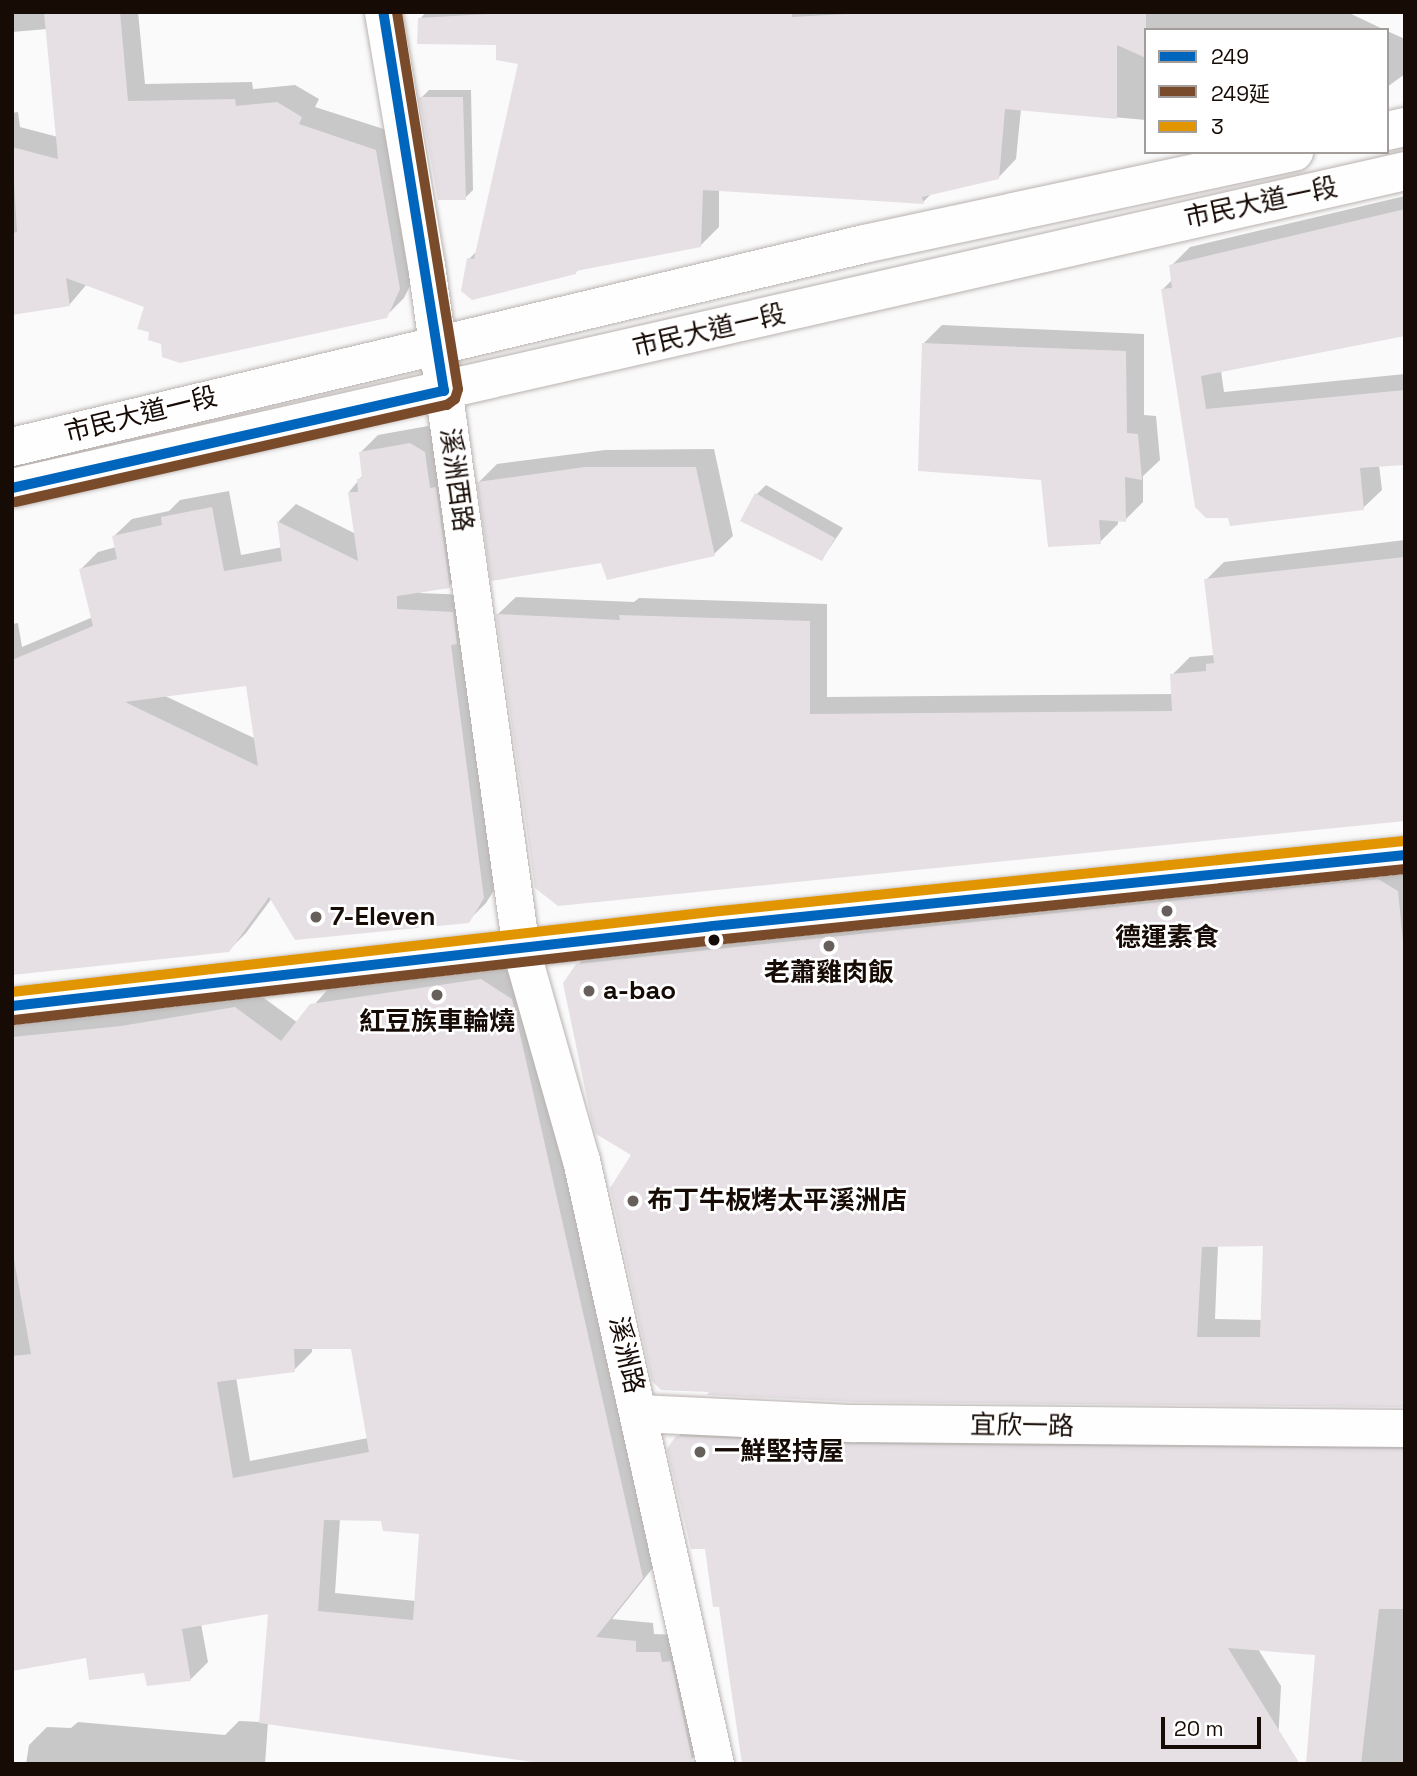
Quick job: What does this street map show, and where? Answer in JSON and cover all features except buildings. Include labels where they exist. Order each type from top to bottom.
[{"type":"street","name":"溪洲西路","points":[[383,12],[444,390],[521,950]]},
{"type":"street","name":"市民大道一段","points":[[12,446],[864,244],[1285,154]]},
{"type":"street","name":"市民大道一段","points":[[12,488],[1405,172]]},
{"type":"street","points":[[12,1006],[713,926],[1405,855]]},
{"type":"street","name":"溪洲路","points":[[521,950],[581,1160],[715,1764]]},
{"type":"street","name":"宜欣一路","points":[[639,1413],[869,1423],[1405,1428]]},
{"type":"transit line","name":"249","points":[[12,488],[444,391],[383,12]]},
{"type":"transit line","name":"249延","points":[[15,502],[447,405],[455,399],[458,389],[397,12]]},
{"type":"transit line","name":"3","points":[[12,992],[711,912],[1404,841]]},
{"type":"transit line","name":"249","points":[[12,1006],[713,926],[1405,855]]},
{"type":"transit line","name":"249延","points":[[14,1020],[715,940],[1405,869]]},
{"type":"place","name":"德運素食","points":[[1167,911]]},
{"type":"place","name":"7-Eleven","points":[[316,917]]},
{"type":"place","name":"老蕭雞肉飯","points":[[829,946]]},
{"type":"place","name":"a-bao","points":[[589,991]]},
{"type":"place","name":"紅豆族車輪燒","points":[[437,995]]},
{"type":"place","name":"布丁牛板烤太平溪洲店","points":[[633,1201]]},
{"type":"place","name":"一鮮堅持屋","points":[[700,1452]]}]
